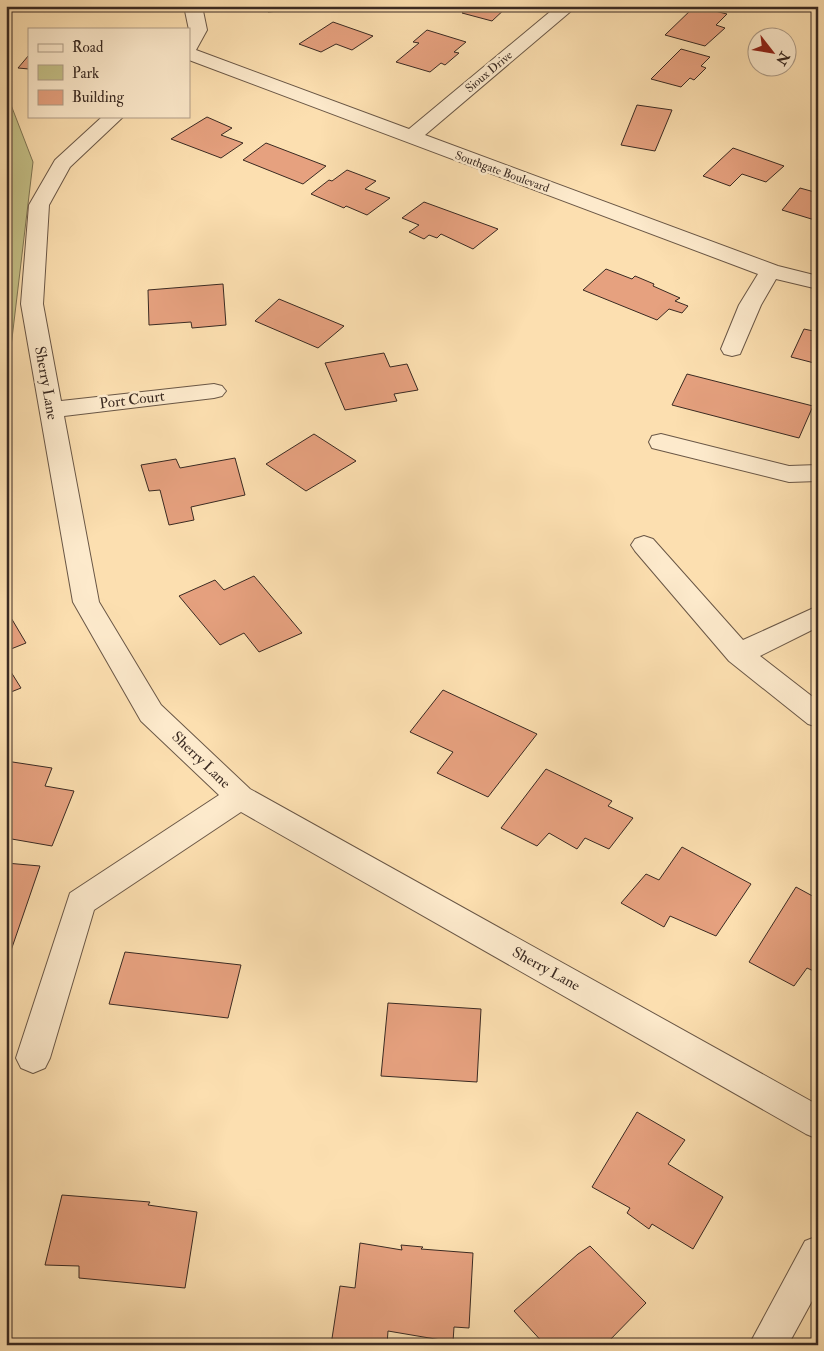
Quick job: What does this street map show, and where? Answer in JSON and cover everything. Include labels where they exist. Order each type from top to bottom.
[{"type":"street","points":[[190,45],[198,30],[193,6]]},
{"type":"street","name":"Sioux Drive","points":[[410,138],[568,6]]},
{"type":"street","name":"Southgate Boulevard","points":[[190,54],[770,271],[818,283]]},
{"type":"street","name":"Sherry Lane","points":[[113,118],[62,164],[39,205],[32,304],[86,602],[151,713],[240,797],[818,1123]]},
{"type":"street","points":[[732,350],[750,305],[770,271]]},
{"type":"street","name":"Port Court","points":[[51,410],[214,391]]},
{"type":"street","points":[[661,442],[789,474],[818,473]]},
{"type":"street","points":[[644,545],[739,654],[818,716]]},
{"type":"street","points":[[739,654],[818,615]]},
{"type":"street","points":[[33,1058],[81,902],[240,797]]},
{"type":"street","points":[[768,1345],[818,1253]]},
{"type":"green space","points":[[6,92],[33,162],[6,389]]},
{"type":"building","points":[[266,6],[302,6],[302,9],[268,12]]},
{"type":"building","points":[[470,6],[508,6],[492,21],[462,13]]},
{"type":"building","points":[[695,6],[727,14],[716,25],[725,28],[705,46],[665,35]]},
{"type":"building","points":[[333,22],[373,36],[352,50],[336,44],[321,52],[299,44]]},
{"type":"building","points":[[427,30],[466,42],[454,52],[459,53],[445,65],[441,63],[430,72],[396,62],[419,43],[413,42]]},
{"type":"building","points":[[681,49],[710,57],[701,66],[706,68],[694,80],[690,78],[681,87],[651,79]]},
{"type":"building","points":[[28,56],[28,69],[18,68]]},
{"type":"building","points":[[637,105],[672,110],[655,151],[621,145]]},
{"type":"building","points":[[207,117],[232,128],[221,135],[243,143],[221,158],[171,139]]},
{"type":"building","points":[[266,143],[326,166],[303,184],[243,160]]},
{"type":"building","points":[[733,148],[784,166],[766,182],[742,174],[730,186],[703,176]]},
{"type":"building","points":[[347,170],[376,181],[365,189],[390,198],[367,215],[346,206],[344,208],[311,194],[329,180],[332,181]]},
{"type":"building","points":[[800,188],[818,193],[818,221],[782,210]]},
{"type":"building","points":[[424,202],[498,229],[473,249],[441,234],[437,238],[429,235],[424,239],[409,232],[419,225],[402,218]]},
{"type":"building","points":[[606,269],[632,279],[635,276],[654,284],[653,286],[680,298],[675,301],[688,306],[682,313],[669,309],[657,320],[583,290]]},
{"type":"building","points":[[223,284],[226,325],[192,328],[191,322],[149,325],[148,290]]},
{"type":"building","points":[[279,299],[344,326],[318,348],[255,321]]},
{"type":"building","points":[[804,329],[818,332],[818,364],[791,357]]},
{"type":"building","points":[[384,353],[390,367],[407,364],[418,390],[394,394],[397,401],[345,410],[325,363]]},
{"type":"building","points":[[687,374],[813,406],[799,438],[672,405]]},
{"type":"building","points":[[314,434],[356,461],[306,491],[266,464]]},
{"type":"building","points":[[235,458],[245,495],[191,507],[194,520],[169,525],[160,490],[149,491],[141,465],[176,459],[180,468]]},
{"type":"building","points":[[254,576],[302,633],[259,652],[244,633],[220,645],[179,596],[215,580],[224,590]]},
{"type":"building","points":[[10,616],[26,643],[6,651],[6,618]]},
{"type":"building","points":[[6,664],[21,688],[6,694]]},
{"type":"building","points":[[443,690],[537,734],[488,797],[437,773],[453,752],[410,732]]},
{"type":"building","points":[[6,761],[52,768],[45,786],[74,791],[52,846],[6,838]]},
{"type":"building","points":[[546,769],[612,801],[608,806],[633,818],[609,849],[585,838],[577,849],[549,833],[537,846],[501,828]]},
{"type":"building","points":[[682,847],[751,884],[716,936],[670,916],[664,927],[621,903],[646,874],[659,880]]},
{"type":"building","points":[[6,863],[40,866],[6,965]]},
{"type":"building","points":[[796,887],[818,899],[818,973],[807,968],[794,986],[749,962]]},
{"type":"building","points":[[125,952],[241,965],[228,1018],[109,1004]]},
{"type":"building","points":[[388,1003],[481,1009],[477,1082],[381,1076]]},
{"type":"building","points":[[637,1112],[685,1140],[668,1164],[723,1197],[693,1249],[652,1224],[649,1229],[627,1213],[630,1208],[592,1187]]},
{"type":"building","points":[[62,1195],[150,1202],[148,1205],[197,1212],[185,1288],[79,1278],[79,1266],[45,1265]]},
{"type":"building","points":[[360,1243],[402,1250],[401,1245],[423,1247],[421,1249],[473,1253],[469,1328],[454,1327],[453,1342],[388,1331],[387,1345],[331,1345],[340,1286],[355,1288]]},
{"type":"building","points":[[590,1246],[646,1303],[605,1345],[587,1345],[583,1339],[577,1345],[545,1345],[514,1311],[578,1254]]}]
